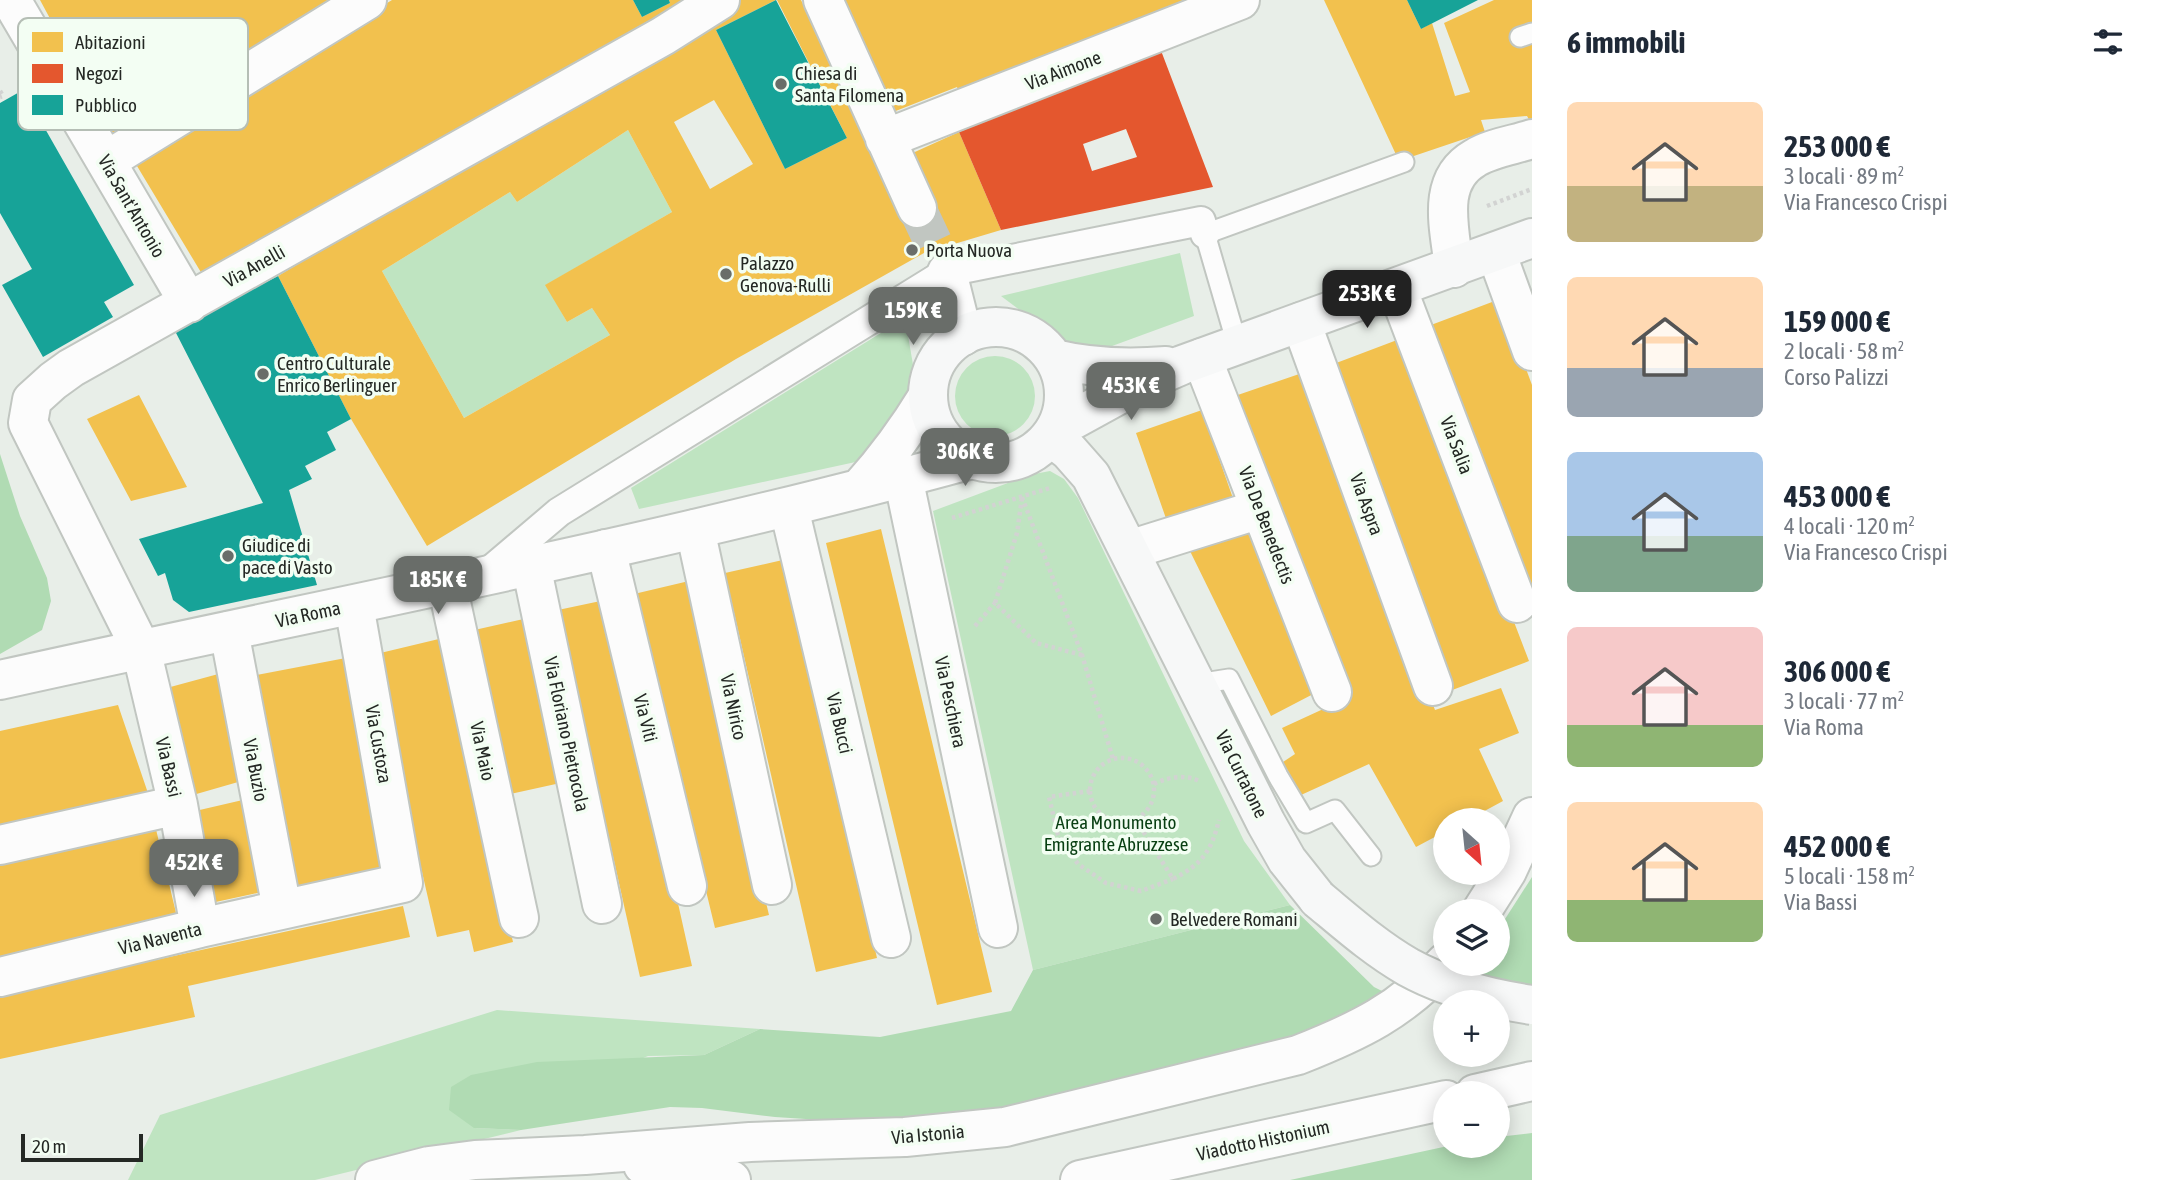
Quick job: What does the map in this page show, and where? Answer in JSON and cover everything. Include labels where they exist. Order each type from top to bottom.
[{"type":"main road","points":[[1053,433],[1064,406],[1063,382],[1054,359],[1041,344],[1023,333],[1003,328],[983,328],[963,336],[944,351],[932,372],[928,396],[931,416],[940,434],[954,449],[972,459],[993,464],[1015,461],[1035,452],[1053,433],[1138,384],[1237,344],[1532,238]]},
{"type":"main road","points":[[1054,359],[1080,366],[1106,368],[1135,368],[1192,361]]},
{"type":"main road","name":"Via Curtatone","points":[[1053,433],[1091,476],[1098,488],[1281,851],[1299,878],[1364,938],[1410,968],[1481,996],[1532,1005]]},
{"type":"street","points":[[0,6],[4,0]]},
{"type":"street","name":"Via Sant'Antonio","points":[[11,0],[22,18]]},
{"type":"street","points":[[248,73],[366,0]]},
{"type":"street","name":"Via Anelli","points":[[141,649],[28,423],[32,400],[52,381],[663,36],[720,0]]},
{"type":"street","points":[[823,0],[917,208]]},
{"type":"street","name":"Via Aimone","points":[[885,139],[1240,0]]},
{"type":"street","name":"Via Sant'Antonio","points":[[88,130],[189,303]]},
{"type":"street","points":[[106,160],[155,130]]},
{"type":"street","points":[[1454,268],[1449,187],[1457,173],[1475,157],[1532,139]]},
{"type":"street","points":[[484,576],[559,512],[947,272],[1201,221],[1205,234]]},
{"type":"street","points":[[1496,253],[1532,351]]},
{"type":"street","points":[[947,272],[963,336]]},
{"type":"street","name":"Via Salia","points":[[1397,288],[1517,603]]},
{"type":"street","name":"Via Aspra","points":[[1301,322],[1433,687]]},
{"type":"street","name":"Via De Benedectis","points":[[1192,361],[1260,509],[1332,692]]},
{"type":"street","points":[[860,488],[898,442],[928,396]]},
{"type":"street","name":"Via Roma","points":[[0,680],[354,605],[789,508],[972,459]]},
{"type":"street","name":"Via Peschiera","points":[[903,477],[998,928]]},
{"type":"street","name":"Via Bucci","points":[[789,508],[891,937]]},
{"type":"street","points":[[1129,550],[1260,509]]},
{"type":"street","name":"Via Nirico","points":[[695,529],[772,885]]},
{"type":"street","name":"Via Viti","points":[[606,549],[687,886]]},
{"type":"street","name":"Via Floriano Pietrocola","points":[[531,565],[603,904]]},
{"type":"street","name":"Via Maio","points":[[447,584],[519,918]]},
{"type":"street","name":"Via Custoza","points":[[354,605],[403,883]]},
{"type":"street","name":"Via Buzio","points":[[229,631],[282,909]]},
{"type":"street","name":"Via Bassi","points":[[141,649],[178,804],[200,928]]},
{"type":"street","points":[[0,845],[178,804]]},
{"type":"street","points":[[1489,899],[1507,871],[1532,817]]},
{"type":"street","name":"Via Naventa","points":[[0,977],[200,928],[403,883]]},
{"type":"street","name":"Via Istonia","points":[[375,1180],[429,1166],[475,1160],[585,1156],[750,1142],[905,1137],[1005,1126],[1298,1055],[1340,1038],[1389,1012],[1423,987],[1433,976]]},
{"type":"street","points":[[1510,1086],[1532,1081]]},
{"type":"street","name":"Viadotto Histonium","points":[[1080,1180],[1433,1103]]},
{"type":"street","points":[[585,1156],[731,1180]]},
{"type":"lane","points":[[1237,344],[1205,234],[1404,162]]},
{"type":"lane","points":[[1197,684],[1229,679],[1267,755],[1306,823],[1335,810],[1371,856]]},
{"type":"path","points":[[0,91],[3,96],[0,97]]},
{"type":"path","points":[[914,530],[1053,487],[1062,499],[1098,488]]},
{"type":"path","points":[[1022,497],[1082,655],[1113,759]]},
{"type":"path","points":[[1022,497],[1017,533],[995,603],[1036,643],[1082,655]]},
{"type":"path","points":[[1113,759],[1133,760],[1150,774],[1154,784],[1151,804],[1136,820],[1115,822],[1105,818],[1097,811],[1090,791],[1096,772],[1113,759]]},
{"type":"path","points":[[1154,784],[1168,777],[1194,778],[1206,784]]},
{"type":"path","points":[[1090,791],[1049,797],[1058,835],[1078,864],[1106,883],[1141,891],[1196,867],[1213,844],[1219,810]]},
{"type":"path","points":[[1136,820],[1173,879]]},
{"type":"green space","points":[[628,130],[672,212],[546,285],[567,322],[592,308],[610,335],[464,418],[382,271],[510,192],[517,202]]},
{"type":"green space","points":[[1180,253],[1194,316],[1082,357],[1001,296]]},
{"type":"green space","points":[[905,318],[917,388],[874,458],[639,509],[631,488]]},
{"type":"green space","points":[[995,356],[1010,359],[1023,368],[1032,381],[1035,396],[1032,411],[1023,424],[1010,433],[995,436],[980,433],[967,424],[958,411],[955,396],[958,381],[967,368],[980,359]]},
{"type":"green space","points":[[0,454],[20,516],[47,578],[51,601],[42,630],[0,654]]},
{"type":"green space","name":"Area Monumento Emigrante Abruzzese","points":[[1050,471],[1064,479],[1078,498],[1244,841],[1290,905],[1033,970],[933,511],[1029,475]]},
{"type":"green space","points":[[1532,877],[1532,986],[1516,986],[1484,976],[1510,976],[1510,911]]},
{"type":"green space","points":[[1290,905],[1374,987],[1396,998],[1335,1029],[1032,1110],[882,1124],[670,1107],[521,1130],[474,1128],[449,1110],[451,1087],[471,1075],[537,1062],[704,1055],[760,1029],[880,1037],[1011,1011],[1033,970]]},
{"type":"green space","points":[[497,1010],[760,1029],[704,1055],[648,1056],[474,1128],[521,1130],[315,1180],[128,1180],[160,1115]]},
{"type":"green space","points":[[1532,1133],[1532,1180],[1290,1180],[1433,1149],[1433,1158],[1510,1158],[1510,1136]]},
{"type":"building: Abitazioni","points":[[40,0],[345,0],[248,59],[248,18],[50,18]]},
{"type":"building: Abitazioni","points":[[392,0],[633,0],[642,17],[670,3],[669,0],[690,0],[205,279],[134,161],[184,130],[248,130],[248,90]]},
{"type":"building: Abitazioni","name":"Palazzo Genova-Rulli","points":[[736,0],[776,0],[716,30],[785,169],[847,138],[777,0],[801,0],[909,221],[906,156],[959,132],[1001,230],[924,253],[736,359],[427,546],[351,419],[278,276]],"holes":[[[714,100],[753,164],[710,189],[674,122]],[[628,130],[672,212],[545,285],[567,322],[592,308],[610,335],[464,418],[382,271],[510,192],[517,202]]]},
{"type":"building: Abitazioni","points":[[835,0],[1208,0],[1072,51],[1070,45],[960,95],[957,87],[888,114]]},
{"type":"building: Abitazioni","points":[[1324,0],[1407,0],[1421,29],[1432,23],[1455,96],[1470,92],[1444,23],[1494,0],[1532,0],[1532,125],[1527,116],[1481,120],[1485,132],[1399,161]]},
{"type":"building: Abitazioni","points":[[110,130],[130,130],[115,139]]},
{"type":"building: Abitazioni","points":[[1500,299],[1532,385],[1532,608],[1423,328]]},
{"type":"building: Abitazioni","points":[[1405,337],[1529,661],[1447,692],[1323,368]]},
{"type":"building: Abitazioni","points":[[1308,371],[1435,710],[1501,688],[1519,733],[1479,749],[1503,801],[1490,808],[1433,808],[1433,838],[1416,847],[1369,764],[1301,795],[1283,762],[1295,754],[1282,728],[1345,699],[1229,398]]},
{"type":"building: Abitazioni","points":[[139,395],[187,487],[131,501],[87,419]]},
{"type":"building: Abitazioni","points":[[1202,410],[1235,504],[1169,527],[1136,433]]},
{"type":"building: Abitazioni","points":[[1254,524],[1319,691],[1271,716],[1188,547]]},
{"type":"building: Abitazioni","points":[[881,529],[992,992],[937,1005],[826,543]]},
{"type":"building: Abitazioni","points":[[787,559],[877,958],[816,972],[725,573]]},
{"type":"building: Abitazioni","points":[[689,581],[769,915],[715,928],[634,594]]},
{"type":"building: Abitazioni","points":[[610,599],[692,966],[640,977],[558,610]]},
{"type":"building: Abitazioni","points":[[528,618],[565,782],[506,795],[470,631]]},
{"type":"building: Abitazioni","points":[[443,638],[513,942],[474,952],[469,930],[437,937],[372,655]]},
{"type":"building: Abitazioni","points":[[351,657],[393,871],[293,890],[252,676]]},
{"type":"building: Abitazioni","points":[[222,673],[252,778],[193,795],[163,689]]},
{"type":"building: Abitazioni","points":[[118,705],[150,799],[0,833],[0,731]]},
{"type":"building: Abitazioni","points":[[247,799],[267,891],[211,903],[191,812]]},
{"type":"building: Abitazioni","points":[[154,821],[177,917],[0,960],[0,859]]},
{"type":"building: Abitazioni","points":[[403,906],[410,937],[188,986],[195,1017],[0,1059],[0,994]]},
{"type":"building: Negozi","points":[[1160,48],[1213,187],[1001,230],[959,132]],"holes":[[[1126,129],[1137,157],[1092,171],[1083,144]]]},
{"type":"building: Pubblico","points":[[633,0],[669,0],[670,3],[642,17]]},
{"type":"building: Pubblico","name":"Chiesa di Santa Filomena","points":[[776,0],[847,138],[785,169],[716,30]]},
{"type":"building: Pubblico","points":[[1407,0],[1478,0],[1421,29]]},
{"type":"building: Pubblico","points":[[18,93],[18,130],[46,130],[134,285],[104,302],[113,317],[43,357],[2,285],[32,269],[0,213],[0,103]]},
{"type":"building: Pubblico","name":"Centro Culturale Enrico Berlinguer","points":[[278,276],[351,419],[327,432],[336,450],[305,466],[312,479],[289,490],[317,585],[189,612],[173,600],[165,573],[158,576],[139,539],[263,503],[174,329]]},
{"type":"tunnel","points":[[917,208],[947,272]]},
{"type":"place","name":"Chiesa di Santa Filomena","points":[[781,84]]},
{"type":"place","name":"Porta Nuova","points":[[912,250]]},
{"type":"place","name":"Palazzo Genova-Rulli","points":[[726,274]]},
{"type":"place","name":"Centro Culturale Enrico Berlinguer","points":[[263,374]]},
{"type":"place","name":"Giudice di pace di Vasto","points":[[228,556]]},
{"type":"place","name":"Belvedere Romani","points":[[1156,919]]}]
